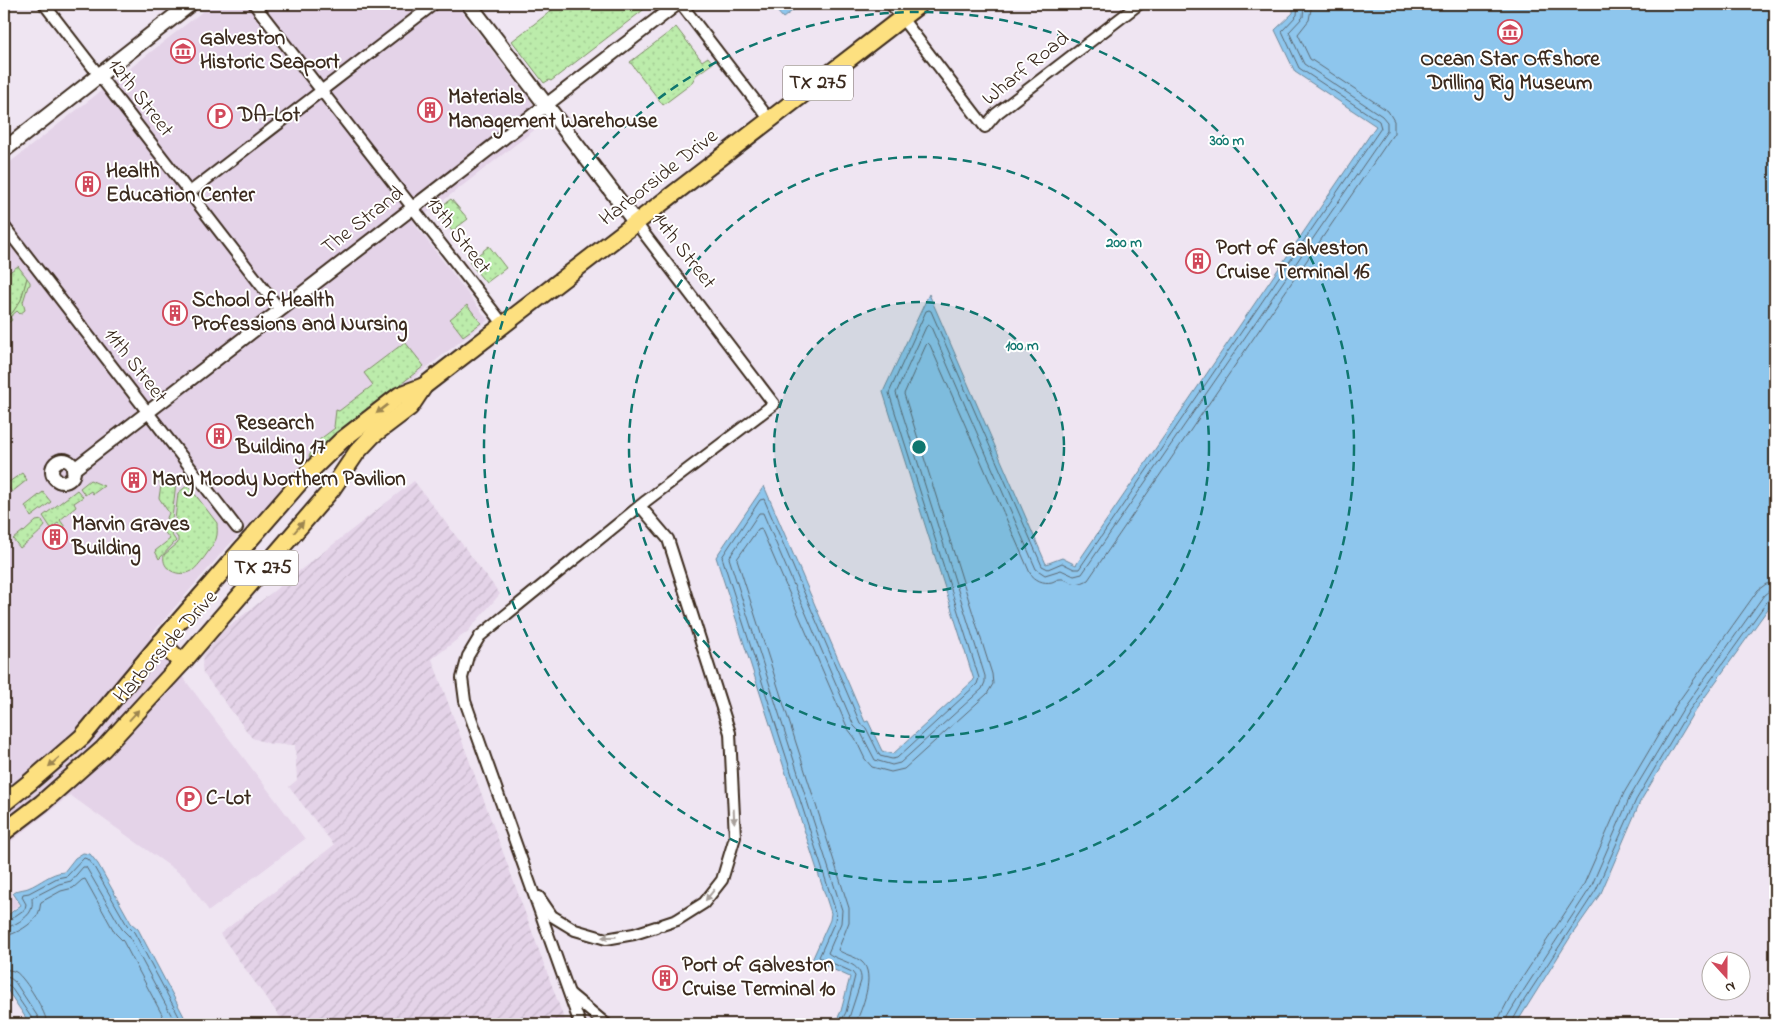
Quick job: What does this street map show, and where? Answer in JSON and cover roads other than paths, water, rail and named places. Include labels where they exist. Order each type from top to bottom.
[{"type":"main road","points":[[4,150],[190,4]]},
{"type":"main road","name":"14th Street","points":[[469,4],[636,223]]},
{"type":"main road","name":"Harborside Drive","points":[[4,802],[29,784],[82,737],[161,642],[306,475],[342,440],[400,395],[424,386],[920,4]]},
{"type":"main road","name":"Harborside Drive","points":[[4,832],[42,803],[101,751],[182,663],[332,489],[357,452],[373,435],[410,406],[424,386]]},
{"type":"main road","points":[[161,642],[182,663]]},
{"type":"main road","points":[[82,737],[101,751]]},
{"type":"street","name":"12th Street","points":[[44,4],[280,310]]},
{"type":"street","name":"13th Street","points":[[254,4],[504,325]]},
{"type":"street","points":[[190,192],[434,4]]},
{"type":"street","name":"The Strand","points":[[73,470],[677,4]]},
{"type":"street","points":[[681,4],[770,120]]},
{"type":"street","points":[[890,4],[902,18]]},
{"type":"street","name":"Wharf Road","points":[[902,18],[985,127],[996,114],[1139,4]]},
{"type":"street","name":"14th Street","points":[[636,223],[774,404],[640,506]]},
{"type":"street","name":"11th Street","points":[[4,226],[237,528]]},
{"type":"street","points":[[530,884],[552,916],[575,930],[606,939],[634,934],[677,920],[704,903],[722,880],[735,837],[730,733],[668,539],[640,506],[480,636],[468,656],[462,678],[465,701],[530,884],[580,1024]]},
{"type":"street","points":[[569,993],[606,1024]]},
{"type":"water","points":[[784,4],[800,5],[783,18],[776,10]]},
{"type":"water","points":[[1293,4],[1775,4],[1775,599],[1692,715],[1640,802],[1601,893],[1571,936],[1516,1024],[835,1024],[841,1011],[850,977],[812,960],[830,920],[831,913],[716,557],[764,486],[865,722],[868,721],[882,751],[893,754],[974,680],[883,392],[929,294],[1046,564],[1062,558],[1076,565],[1376,126],[1295,72],[1275,30],[1293,13]]},
{"type":"water","points":[[83,853],[90,854],[98,864],[131,923],[138,929],[188,1024],[30,1024],[4,985],[4,918],[21,905],[13,893],[33,886],[54,874],[64,872],[75,858]]},
{"type":"place","name":"Ocean Star Offshore Drilling Rig Museum","points":[[1510,32]]},
{"type":"place","name":"Galveston Historic Seaport","points":[[183,51]]},
{"type":"place","name":"Materials Management Warehouse","points":[[430,110]]},
{"type":"place","name":"DA-Lot","points":[[220,116]]},
{"type":"place","name":"Health Education Center","points":[[88,184]]},
{"type":"place","name":"Port of Galveston Cruise Terminal 16","points":[[1198,261]]},
{"type":"place","name":"School of Health Professions and Nursing","points":[[175,313]]},
{"type":"place","name":"Research Building 17","points":[[219,436]]},
{"type":"place","name":"Mary Moody Northern Pavilion","points":[[134,480]]},
{"type":"place","name":"Marvin Graves Building","points":[[55,537]]},
{"type":"place","name":"C-Lot","points":[[189,799]]},
{"type":"place","name":"Port of Galveston Cruise Terminal 10","points":[[665,978]]}]
